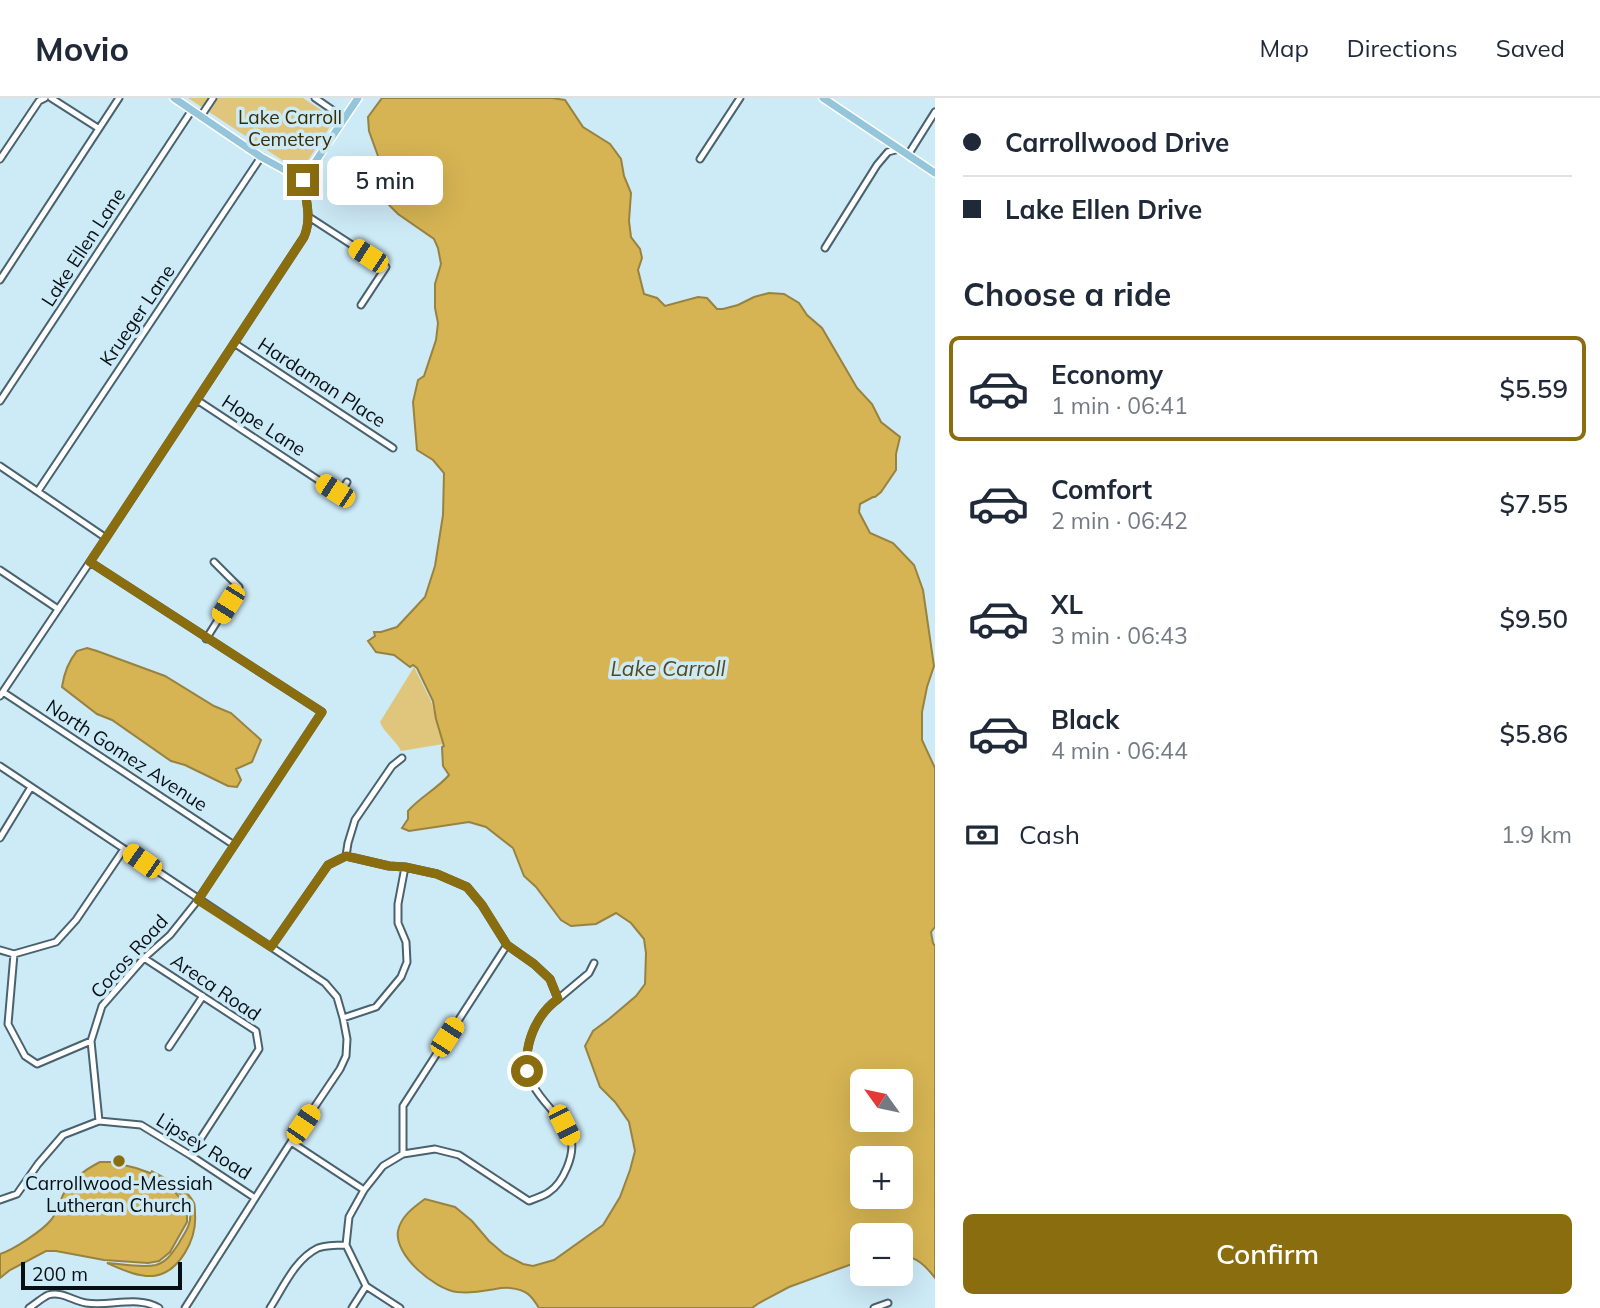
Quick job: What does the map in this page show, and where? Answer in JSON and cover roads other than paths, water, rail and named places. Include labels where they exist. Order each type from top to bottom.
[{"type":"main road","points":[[174,98],[261,157],[303,180],[358,98]]},
{"type":"main road","points":[[823,98],[935,173]]},
{"type":"street","points":[[0,159],[6,146],[39,101],[45,98]]},
{"type":"street","points":[[51,98],[98,128]]},
{"type":"street","points":[[0,280],[119,98]]},
{"type":"street","points":[[201,116],[213,98]]},
{"type":"street","points":[[315,98],[344,118]]},
{"type":"street","points":[[700,159],[740,98]]},
{"type":"street","name":"Lake Ellen Lane","points":[[0,401],[192,110]]},
{"type":"street","points":[[908,155],[935,112]]},
{"type":"street","points":[[825,248],[877,165],[888,152],[899,149]]},
{"type":"street","name":"Krueger Lane","points":[[38,491],[261,157]]},
{"type":"street","points":[[1,694],[304,237],[309,227],[309,217],[303,180]]},
{"type":"street","points":[[309,217],[386,267],[361,305]]},
{"type":"street","name":"Hardaman Place","points":[[234,343],[393,448]]},
{"type":"street","name":"Hope Lane","points":[[197,400],[335,491],[342,490],[347,482]]},
{"type":"street","points":[[0,466],[106,537]]},
{"type":"street","points":[[90,562],[206,639],[239,587],[214,562]]},
{"type":"street","points":[[0,570],[58,609]]},
{"type":"street","name":"Cocos Road","points":[[99,1121],[91,1041],[102,1006],[144,958],[170,935],[198,900],[322,712],[206,639]]},
{"type":"street","name":"North Gomez Avenue","points":[[1,694],[234,845]]},
{"type":"street","points":[[346,856],[355,820],[392,766],[402,758]]},
{"type":"street","points":[[0,766],[325,983],[337,996],[347,1039],[346,1056],[340,1069],[185,1308]]},
{"type":"street","points":[[0,838],[31,787]]},
{"type":"street","points":[[0,950],[14,954],[56,942],[76,920],[124,849]]},
{"type":"street","points":[[271,947],[328,865],[346,856],[437,874],[467,887],[482,905],[507,945],[550,979],[558,999]]},
{"type":"street","points":[[344,1018],[376,1007],[401,976],[407,962],[406,942],[398,923],[398,904],[405,867]]},
{"type":"street","points":[[403,1154],[403,1106],[507,945]]},
{"type":"street","points":[[14,954],[8,1024],[25,1056],[37,1064],[91,1041]]},
{"type":"street","name":"Areca Road","points":[[144,958],[256,1031],[259,1049],[190,1155]]},
{"type":"street","points":[[400,1308],[366,1286],[346,1245],[349,1217],[364,1190],[383,1166],[403,1154],[435,1149],[459,1156],[529,1201],[551,1192],[565,1173],[571,1156],[571,1139],[564,1125],[534,1087],[527,1071],[528,1048],[534,1027],[552,1003],[589,973],[594,963]]},
{"type":"street","points":[[169,1047],[202,996]]},
{"type":"street","name":"Lipsey Road","points":[[0,1200],[17,1194],[63,1135],[99,1121],[141,1125],[255,1198]]},
{"type":"street","points":[[291,1142],[364,1190]]},
{"type":"street","points":[[270,1308],[298,1264],[308,1255],[319,1248],[346,1245]]},
{"type":"street","points":[[352,1308],[366,1286]]},
{"type":"street","points":[[29,1308],[48,1295],[62,1294],[86,1303],[127,1302],[153,1304],[159,1308]]},
{"type":"street","points":[[874,1308],[888,1303]]},
{"type":"water","name":"Lake Carroll","points":[[382,98],[565,100],[583,127],[610,144],[621,159],[631,193],[631,237],[640,249],[642,258],[638,270],[644,294],[657,298],[665,306],[698,297],[707,298],[717,309],[723,309],[769,293],[784,294],[799,303],[807,315],[822,328],[857,388],[872,404],[881,422],[900,437],[896,470],[881,492],[860,504],[859,512],[870,533],[893,543],[914,565],[923,590],[934,666],[922,712],[922,740],[935,768],[935,927],[931,932],[935,946],[935,1278],[913,1259],[913,1223],[850,1223],[850,1265],[789,1287],[752,1308],[539,1308],[528,1294],[516,1289],[477,1292],[448,1290],[427,1278],[402,1250],[398,1231],[402,1221],[408,1212],[425,1199],[455,1207],[504,1254],[533,1266],[554,1260],[603,1225],[620,1197],[635,1151],[629,1122],[600,1087],[585,1046],[593,1031],[636,996],[645,984],[646,953],[644,939],[631,923],[616,913],[596,924],[571,926],[561,920],[536,887],[524,876],[513,848],[486,827],[469,822],[409,831],[402,828],[408,819],[408,811],[449,775],[443,766],[444,746],[433,701],[417,668],[413,665],[410,667],[394,655],[376,652],[368,641],[375,636],[374,632],[397,627],[425,597],[435,566],[443,515],[444,473],[433,460],[417,450],[413,402],[418,380],[424,376],[436,340],[438,323],[435,284],[441,264],[434,239],[398,214],[386,202],[373,178],[378,156],[369,131],[368,117]]},
{"type":"water","points":[[87,648],[165,676],[214,706],[231,713],[261,740],[252,762],[236,769],[241,780],[237,787],[228,786],[171,761],[112,720],[97,714],[62,687],[71,659],[77,651]]},
{"type":"water","points":[[100,1162],[111,1162],[150,1173],[182,1200],[187,1208],[187,1222],[170,1252],[159,1261],[148,1263],[104,1260],[46,1251],[0,1278],[0,1254],[34,1235],[47,1224],[70,1184]]},
{"type":"water","points":[[151,1171],[186,1192],[195,1205],[195,1223],[190,1243],[179,1261],[163,1273],[147,1276],[107,1263],[144,1266],[163,1262],[184,1234],[190,1215],[189,1207],[179,1193]]},
{"type":"place","name":"Carrollwood-Messiah Lutheran Church","points":[[119,1161]]},
{"type":"park label","name":"Lake Carroll Cemetery","points":[[290,128]]}]
